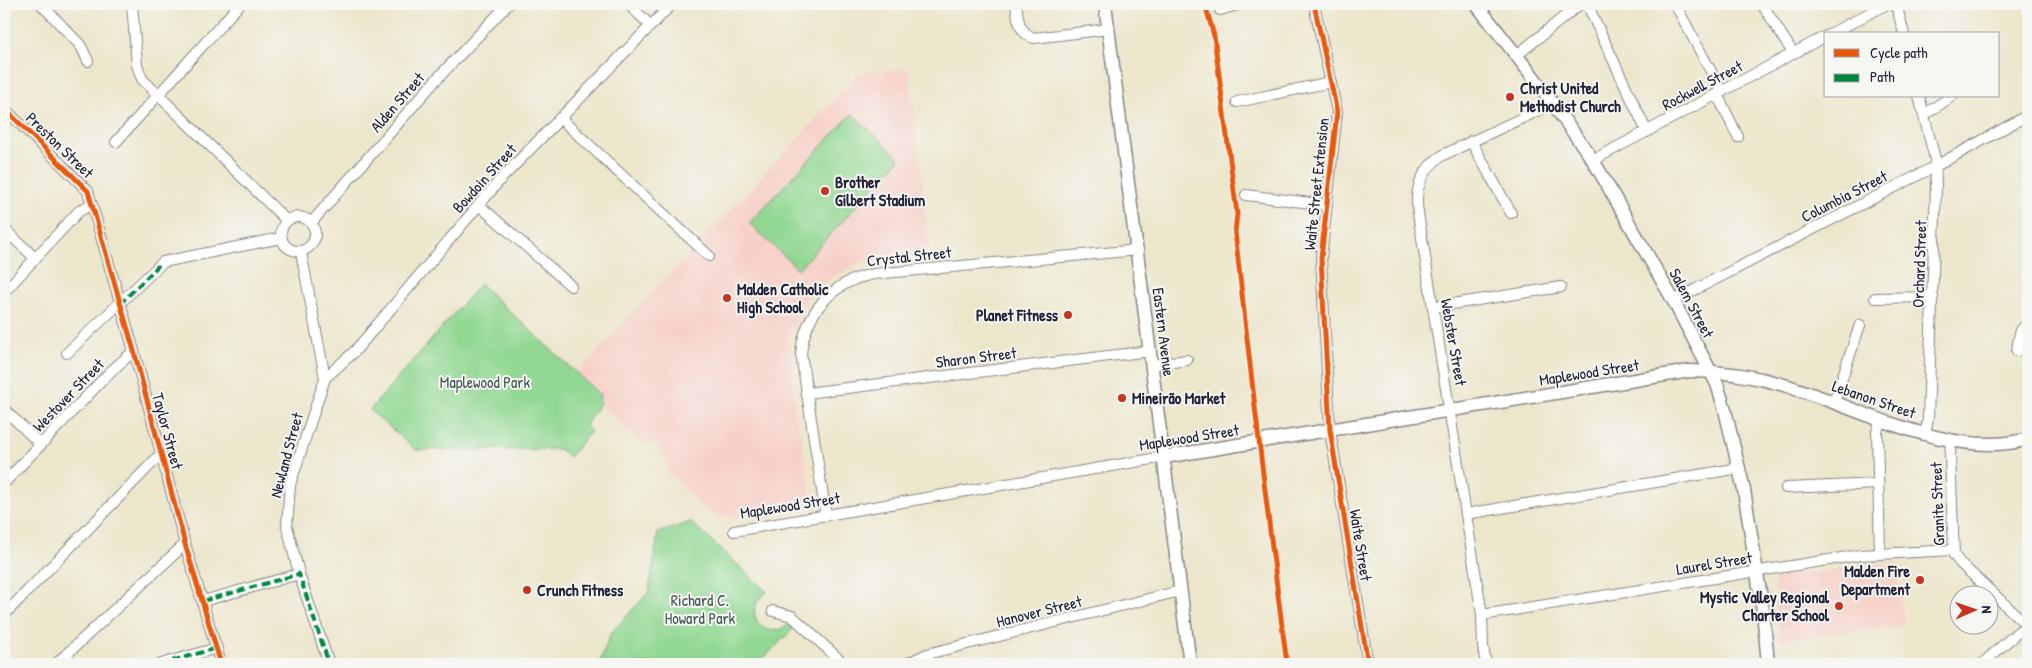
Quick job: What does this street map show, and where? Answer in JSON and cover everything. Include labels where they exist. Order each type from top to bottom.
[{"type":"main road","name":"Eastern Avenue","points":[[1105,4],[1190,664]]},
{"type":"main road","name":"Salem Street","points":[[1476,4],[1554,103],[1593,160],[1673,301],[1710,371],[1722,399],[1740,468],[1758,571],[1768,664]]},
{"type":"main road","name":"Maplewood Street","points":[[1164,457],[1690,371],[1710,371]]},
{"type":"main road","name":"Lebanon Street","points":[[1710,371],[1782,384],[1925,434],[1951,440],[1994,444],[2027,441]]},
{"type":"street","points":[[41,4],[81,46],[88,61]]},
{"type":"street","points":[[132,4],[138,70],[142,79],[287,221]]},
{"type":"street","points":[[116,142],[240,4]]},
{"type":"street","name":"Alden Street","points":[[311,223],[435,81],[508,4]]},
{"type":"street","points":[[628,4],[650,24]]},
{"type":"street","name":"Bowdoin Street","points":[[325,378],[355,350],[478,205],[650,24],[672,4]]},
{"type":"street","points":[[1016,4],[1021,29],[1025,34],[1034,38],[1109,29]]},
{"type":"street","points":[[1220,10],[1241,4]]},
{"type":"street","name":"Waite Street Extension","points":[[1314,4],[1336,104],[1337,119],[1320,266],[1330,430]]},
{"type":"street","points":[[1517,55],[1580,4]]},
{"type":"street","points":[[1587,4],[1647,132]]},
{"type":"street","points":[[1675,4],[1719,93],[1738,137]]},
{"type":"street","points":[[1762,4],[1793,53]]},
{"type":"street","points":[[1834,32],[1887,4]]},
{"type":"street","points":[[1896,4],[1903,32]]},
{"type":"street","name":"Rockwell Street","points":[[1593,160],[1824,37]]},
{"type":"street","points":[[1236,102],[1331,82]]},
{"type":"street","name":"Orchard Street","points":[[1920,98],[1936,166],[1928,419],[1925,434]]},
{"type":"street","points":[[1924,115],[1949,98]]},
{"type":"street","name":"Webster Street","points":[[1486,664],[1483,647],[1482,615],[1417,208],[1417,192],[1422,177],[1434,161],[1443,154],[1554,103]]},
{"type":"street","name":"Preston Street","points":[[4,108],[88,190],[92,204]]},
{"type":"street","name":"Columbia Street","points":[[1673,301],[1936,166],[2028,115]]},
{"type":"street","points":[[560,118],[709,256]]},
{"type":"street","points":[[1471,141],[1511,213]]},
{"type":"street","points":[[1246,195],[1327,205]]},
{"type":"street","points":[[4,292],[79,211],[92,204]]},
{"type":"street","name":"Taylor Street","points":[[92,204],[134,351],[185,544],[221,664]]},
{"type":"street","points":[[478,205],[571,286]]},
{"type":"street","points":[[299,217],[311,223],[315,232],[313,243],[301,252],[288,249],[281,238],[282,229],[287,221],[299,217]]},
{"type":"street","points":[[4,229],[35,258]]},
{"type":"street","points":[[67,353],[163,262],[281,238]]},
{"type":"street","name":"Crystal Street","points":[[826,516],[801,354],[802,344],[810,320],[824,299],[833,290],[858,277],[885,272],[1138,250]]},
{"type":"street","points":[[301,252],[325,378]]},
{"type":"street","points":[[1433,308],[1561,287]]},
{"type":"street","points":[[1875,298],[1933,297]]},
{"type":"street","points":[[1834,402],[1860,325]]},
{"type":"street","points":[[2017,351],[2021,329],[2024,325],[2028,325]]},
{"type":"street","name":"Sharon Street","points":[[806,393],[1150,350]]},
{"type":"street","name":"Westover Street","points":[[4,483],[110,372],[134,351]]},
{"type":"street","points":[[1152,365],[1187,360]]},
{"type":"street","name":"Newland Street","points":[[325,378],[290,485],[287,526],[299,574],[329,664]]},
{"type":"street","points":[[4,409],[41,445]]},
{"type":"street","points":[[1880,554],[1877,432],[1881,419]]},
{"type":"street","name":"Waite Street","points":[[1330,430],[1368,664]]},
{"type":"street","name":"Granite Street","points":[[1951,440],[1952,550],[1954,555],[1960,564],[2028,626]]},
{"type":"street","points":[[4,614],[161,454]]},
{"type":"street","name":"Maplewood Street","points":[[734,530],[826,516],[1164,457]]},
{"type":"street","points":[[1466,514],[1740,468]]},
{"type":"street","points":[[1786,488],[1878,484]]},
{"type":"street","points":[[56,664],[185,544]]},
{"type":"street","name":"Laurel Street","points":[[1482,615],[1823,560],[1880,554],[1952,550]]},
{"type":"street","points":[[203,601],[299,574]]},
{"type":"street","name":"Hanover Street","points":[[906,664],[927,654],[1180,591]]},
{"type":"street","points":[[773,611],[792,616],[844,664]]},
{"type":"street","points":[[1982,664],[2028,626]]},
{"type":"street","points":[[162,664],[217,648]]},
{"type":"shaded area","name":"Malden Catholic High School","points":[[909,69],[930,251],[857,264],[811,290],[789,337],[793,394],[813,505],[731,518],[708,513],[666,471],[667,459],[656,445],[641,443],[599,404],[600,395],[577,373],[859,73]]},
{"type":"shaded area","name":"Mystic Valley Regional Charter School","points":[[1896,562],[1904,626],[1780,640],[1774,587],[1777,577]]},
{"type":"green space","name":"Brother Gilbert Stadium","points":[[852,114],[900,159],[798,269],[749,223]]},
{"type":"green space","name":"Maplewood Park","points":[[480,284],[600,395],[599,404],[585,426],[591,431],[569,457],[560,449],[416,450],[370,410]]},
{"type":"green space","name":"Richard C. Howard Park","points":[[691,522],[767,592],[758,601],[755,609],[756,619],[762,627],[772,631],[779,630],[788,625],[794,628],[758,664],[599,664],[611,633],[649,592],[658,533]]},
{"type":"marked path","points":[[120,304],[159,265]]},
{"type":"marked path","points":[[203,601],[299,574],[329,664]]},
{"type":"marked path","points":[[161,664],[217,648]]},
{"type":"cycle path","points":[[1205,4],[1214,36],[1237,214],[1235,232],[1287,664]]},
{"type":"cycle path","points":[[1314,4],[1337,112],[1321,258],[1330,430],[1368,664]]},
{"type":"cycle path","points":[[4,108],[88,191],[134,351],[185,544],[221,664]]},
{"type":"place","name":"Christ United Methodist Church","points":[[1510,97]]},
{"type":"place","name":"Brother Gilbert Stadium","points":[[825,191]]},
{"type":"place","name":"Malden Catholic High School","points":[[727,298]]},
{"type":"place","name":"Planet Fitness","points":[[1068,315]]},
{"type":"place","name":"Mineirão Market","points":[[1122,398]]},
{"type":"place","name":"Malden Fire Department","points":[[1920,580]]},
{"type":"place","name":"Crunch Fitness","points":[[527,590]]},
{"type":"place","name":"Mystic Valley Regional Charter School","points":[[1839,606]]}]
